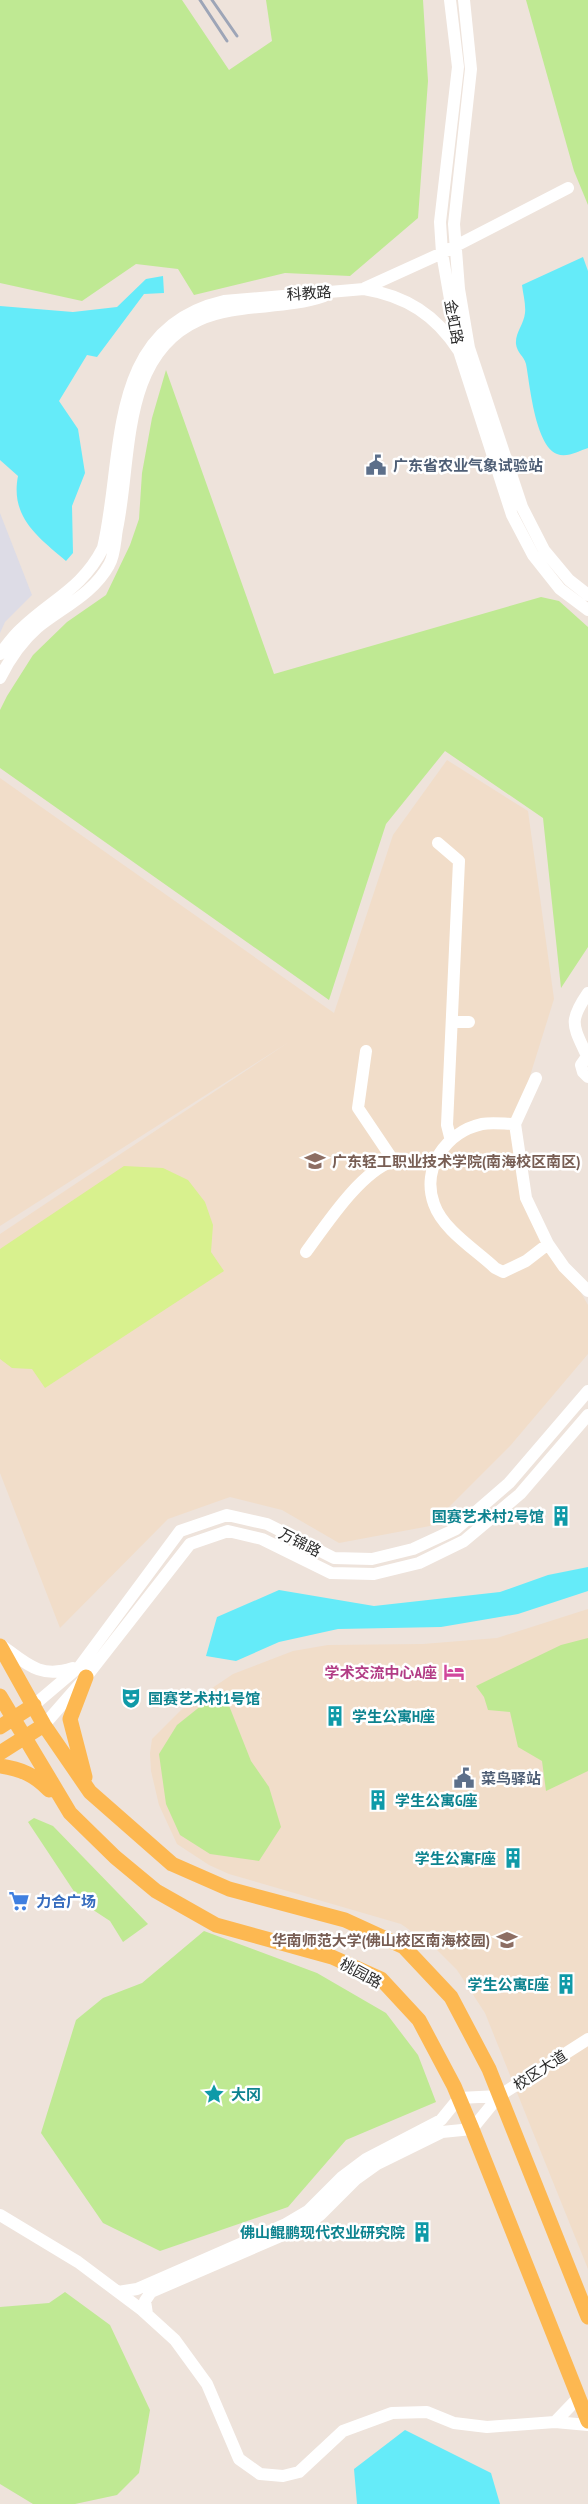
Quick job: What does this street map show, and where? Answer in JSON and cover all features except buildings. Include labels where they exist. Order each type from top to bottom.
[{"type":"main road","points":[[0,1645],[44,1725],[90,1792],[172,1864],[230,1888],[345,1920],[404,1947],[451,1998],[489,2070],[588,2317]]},
{"type":"main road","points":[[83,1671],[70,1719],[90,1792]]},
{"type":"main road","name":"桃园路","points":[[0,1696],[6,1723],[23,1737],[70,1813],[156,1891],[216,1925],[332,1957],[381,1979],[419,2020],[472,2128],[588,2421]]},
{"type":"main road","points":[[6,1723],[34,1705]]},
{"type":"main road","points":[[0,1753],[44,1725]]},
{"type":"main road","points":[[0,1766],[16,1768],[38,1778],[70,1813]]},
{"type":"street","name":"金虹路","points":[[450,0],[458,67],[440,222],[442,253],[459,351],[512,515],[533,555],[560,589],[588,610]]},
{"type":"street","name":"金虹路","points":[[464,0],[471,69],[454,224],[459,290],[469,348],[522,507],[544,550],[569,580],[588,595]]},
{"type":"street","points":[[364,289],[442,253],[568,188]]},
{"type":"street","points":[[339,291],[364,289],[383,292],[426,312],[448,334],[459,351]]},
{"type":"street","name":"科教路","points":[[0,654],[21,629],[69,591],[92,569],[103,548],[126,402],[141,361],[151,343],[171,324],[203,306],[224,301],[339,291]]},
{"type":"street","name":"科教路","points":[[0,678],[8,663],[37,628],[88,592],[110,564],[122,508],[135,404],[149,366],[170,338],[201,319],[228,312],[300,304],[339,291]]},
{"type":"street","points":[[438,843],[459,861],[447,1125],[450,1137]]},
{"type":"street","points":[[588,993],[574,1013],[573,1025],[587,1056],[581,1065],[588,1077]]},
{"type":"street","points":[[452,1022],[469,1022]]},
{"type":"street","points":[[366,1052],[358,1108],[393,1160]]},
{"type":"street","points":[[536,1078],[515,1124],[526,1198],[548,1244],[564,1267],[588,1290]]},
{"type":"street","points":[[515,1124],[482,1124],[450,1137],[435,1162],[430,1177],[434,1204],[445,1222],[495,1268],[503,1272],[525,1261],[548,1244]]},
{"type":"street","points":[[306,1252],[345,1199],[365,1180],[393,1160],[435,1162]]},
{"type":"street","name":"万锦路","points":[[44,1725],[180,1531],[228,1515],[267,1524],[334,1558],[372,1559],[414,1549],[456,1528],[509,1483],[588,1391]]},
{"type":"street","name":"万锦路","points":[[34,1705],[83,1671],[190,1544],[228,1531],[261,1539],[331,1574],[374,1574],[419,1563],[464,1541],[520,1494],[588,1414]]},
{"type":"street","points":[[0,1645],[47,1674],[83,1671]]},
{"type":"street","name":"校区大道","points":[[500,2096],[584,2041]]},
{"type":"street","points":[[118,2292],[137,2289],[286,2224],[308,2211],[342,2177],[366,2159],[441,2120],[459,2098],[500,2096]]},
{"type":"street","points":[[147,2314],[146,2301],[151,2292],[304,2226],[320,2215],[356,2179],[376,2164],[442,2132],[472,2128],[500,2096]]},
{"type":"street","points":[[0,2216],[78,2262],[147,2314],[176,2340],[192,2360],[216,2403],[239,2459],[260,2474],[283,2476],[299,2472],[343,2431],[392,2413],[427,2412],[454,2423],[487,2427],[555,2422],[588,2425]]},
{"type":"street","points":[[555,2422],[579,2397]]},
{"type":"shaded area","points":[[0,513],[32,595],[5,622],[0,633]]},
{"type":"shaded area","name":"广东轻工职业技术学院(南海校区南区)","points":[[447,760],[528,811],[554,999],[515,1124],[526,1198],[588,1305],[588,1354],[510,1446],[430,1526],[339,1543],[282,1510],[230,1497],[168,1519],[60,1628],[0,1473],[0,1234],[289,1042],[0,1226],[0,778],[334,1013],[393,835]]},
{"type":"shaded area","name":"华南师范大学(佛山校区南海校园)","points":[[588,1609],[588,2269],[485,2013],[457,1970],[435,1948],[401,1924],[229,1874],[209,1865],[177,1844],[159,1805],[151,1771],[150,1753],[152,1739],[184,1707],[233,1674],[293,1651],[328,1645],[423,1644],[497,1638]]},
{"type":"green space","points":[[0,0],[182,0],[229,70],[272,41],[266,0],[423,0],[428,81],[418,218],[350,276],[285,273],[194,295],[178,269],[136,264],[82,301],[0,283]]},
{"type":"green space","points":[[526,0],[588,0],[588,205],[574,171]]},
{"type":"green space","points":[[166,370],[274,674],[541,597],[559,601],[588,627],[588,947],[561,988],[543,818],[445,751],[386,824],[329,1000],[0,768],[0,710],[7,696],[33,655],[67,622],[106,595],[130,545],[139,519],[142,473],[152,418]]},
{"type":"green space","points":[[124,1166],[163,1168],[188,1180],[205,1202],[213,1225],[211,1252],[224,1271],[45,1388],[32,1369],[12,1368],[0,1359],[0,1249]]},
{"type":"green space","points":[[588,1638],[588,1771],[546,1791],[542,1761],[518,1747],[510,1712],[488,1710],[484,1697],[476,1686],[561,1645]]},
{"type":"green space","points":[[212,1697],[226,1698],[251,1761],[269,1787],[281,1827],[259,1861],[210,1854],[180,1835],[166,1804],[159,1754],[177,1725]]},
{"type":"green space","points":[[34,1818],[53,1826],[148,1924],[123,1942],[110,1921],[81,1902],[28,1822]]},
{"type":"green space","points":[[204,1931],[317,1973],[386,2013],[418,2055],[436,2102],[346,2140],[288,2207],[160,2251],[103,2223],[41,2133],[76,2020],[103,1998],[142,1983]]},
{"type":"green space","points":[[65,2292],[110,2325],[150,2410],[139,2473],[117,2495],[75,2504],[33,2504],[0,2484],[0,2307],[49,2303]]},
{"type":"water","points":[[583,257],[588,271],[588,448],[573,454],[561,455],[550,448],[543,439],[535,414],[526,364],[517,347],[516,340],[525,313],[522,285]]},
{"type":"water","points":[[163,276],[164,293],[144,294],[97,357],[87,355],[59,401],[78,429],[85,473],[72,506],[73,553],[66,561],[28,525],[18,503],[18,476],[0,460],[0,306],[73,312],[117,307],[146,279]]},
{"type":"water","points":[[588,1567],[588,1591],[518,1614],[441,1627],[338,1629],[279,1642],[236,1661],[206,1656],[217,1617],[279,1590],[374,1606],[500,1592],[548,1575]]},
{"type":"water","points":[[405,2430],[491,2473],[500,2504],[357,2504],[354,2469]]},
{"type":"railway","points":[[200,0],[227,41]]},
{"type":"railway","points":[[212,0],[237,36]]},
{"type":"place","name":"广东省农业气象试验站","points":[[376,465]]},
{"type":"place","name":"广东轻工职业技术学院(南海校区南区)","points":[[315,1161]]},
{"type":"place","name":"国赛艺术村2号馆","points":[[561,1516]]},
{"type":"place","name":"学术交流中心A座","points":[[454,1672]]},
{"type":"place","name":"国赛艺术村1号馆","points":[[131,1698]]},
{"type":"place","name":"学生公寓H座","points":[[335,1716]]},
{"type":"place","name":"菜鸟驿站","points":[[464,1778]]},
{"type":"place","name":"学生公寓G座","points":[[378,1800]]},
{"type":"place","name":"学生公寓F座","points":[[513,1858]]},
{"type":"place","name":"力合广场","points":[[19,1901]]},
{"type":"place","name":"华南师范大学(佛山校区南海校园)","points":[[507,1940]]},
{"type":"place","name":"学生公寓E座","points":[[566,1984]]},
{"type":"place","name":"大冈","points":[[214,2094]]},
{"type":"place","name":"佛山鲲鹏现代农业研究院","points":[[422,2232]]}]
